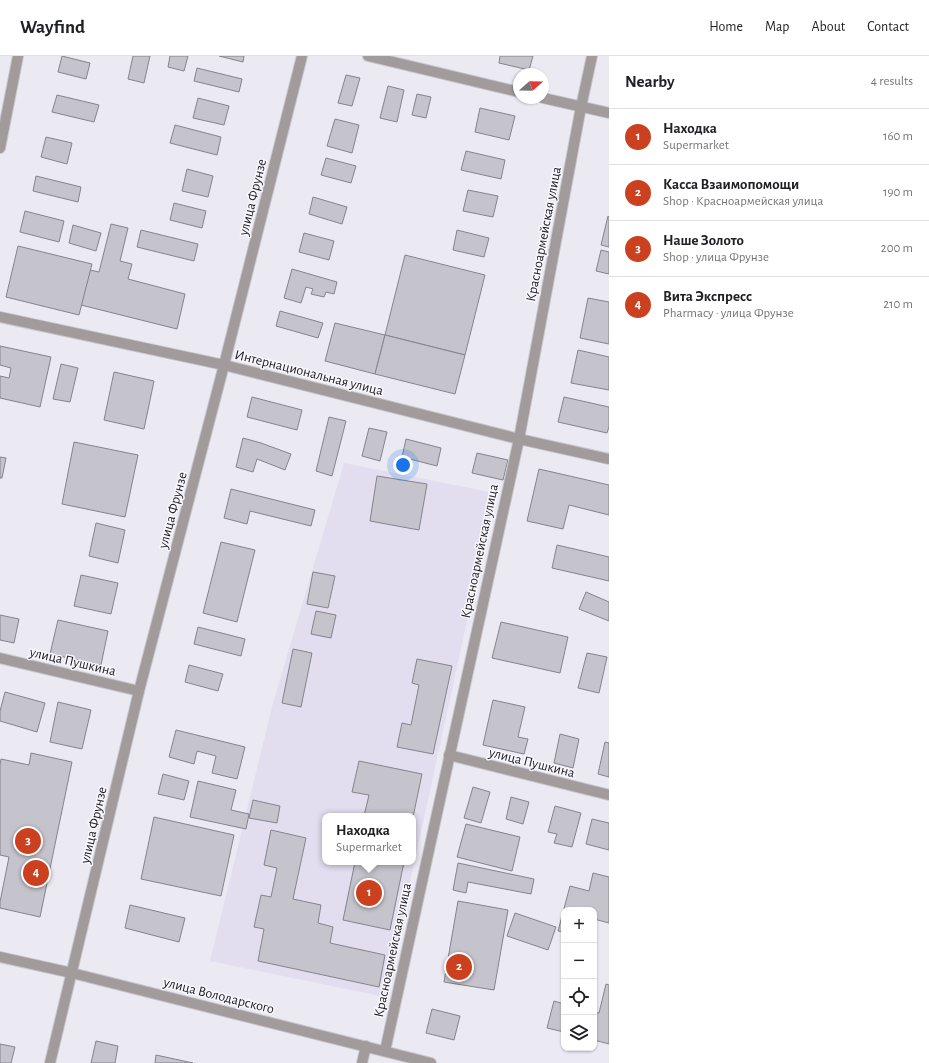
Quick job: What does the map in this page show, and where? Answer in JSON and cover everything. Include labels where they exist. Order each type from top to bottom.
[{"type":"street","points":[[0,148],[18,56]]},
{"type":"street","name":"улица Фрунзе","points":[[50,1063],[139,691],[224,365],[302,56]]},
{"type":"street","points":[[368,56],[513,91]]},
{"type":"street","name":"Красноармейская улица","points":[[385,1051],[519,439],[581,107],[592,56]]},
{"type":"street","points":[[549,99],[609,113]]},
{"type":"street","name":"Интернациональная улица","points":[[0,318],[224,365],[519,439],[609,459]]},
{"type":"street","name":"улица Пушкина","points":[[0,658],[139,691]]},
{"type":"street","name":"улица Пушкина","points":[[449,756],[609,795]]},
{"type":"street","name":"улица Володарского","points":[[0,957],[72,973],[431,1063]]},
{"type":"street","points":[[362,1063],[366,1046]]},
{"type":"shaded area","points":[[344,463],[495,493],[416,855],[416,813],[322,813],[322,865],[414,865],[385,997],[210,961],[273,703]]},
{"type":"building","points":[[62,56],[90,63],[86,79],[58,72]]},
{"type":"building","points":[[133,56],[150,56],[144,83],[128,79]]},
{"type":"building","points":[[170,56],[188,56],[184,71],[168,67]]},
{"type":"building","points":[[219,56],[244,56],[243,62]]},
{"type":"building","points":[[500,56],[533,56],[530,68],[520,68],[499,63]]},
{"type":"building","points":[[197,68],[242,79],[239,92],[194,81]]},
{"type":"building","points":[[346,75],[360,78],[352,106],[338,103]]},
{"type":"building","points":[[388,86],[404,90],[397,122],[380,118]]},
{"type":"building","points":[[417,94],[431,97],[426,118],[412,115]]},
{"type":"building","points":[[57,95],[99,105],[94,122],[52,112]]},
{"type":"building","points":[[198,98],[229,106],[224,125],[193,118]]},
{"type":"building","points":[[480,108],[515,116],[509,140],[475,132]]},
{"type":"building","points":[[335,119],[359,125],[352,153],[327,146]]},
{"type":"building","points":[[175,125],[221,137],[217,155],[170,143]]},
{"type":"building","points":[[46,137],[72,143],[67,164],[41,157]]},
{"type":"building","points":[[466,151],[505,160],[501,179],[461,170]]},
{"type":"building","points":[[326,158],[356,166],[351,183],[321,175]]},
{"type":"building","points":[[187,169],[213,176],[208,197],[182,191]]},
{"type":"building","points":[[36,176],[81,187],[78,202],[33,191]]},
{"type":"building","points":[[468,190],[498,196],[493,217],[463,211]]},
{"type":"building","points":[[313,197],[347,207],[342,224],[309,214]]},
{"type":"building","points":[[174,203],[206,211],[202,228],[170,220]]},
{"type":"building","points":[[25,211],[64,221],[59,242],[20,232]]},
{"type":"building","points":[[608,216],[609,217],[609,247],[601,245]]},
{"type":"building","points":[[111,224],[128,228],[120,261],[132,264],[128,279],[185,294],[177,329],[81,305],[90,270],[99,272]]},
{"type":"building","points":[[73,225],[101,233],[96,251],[69,243]]},
{"type":"building","points":[[141,230],[198,244],[194,261],[137,247]]},
{"type":"building","points":[[457,230],[489,238],[484,257],[453,250]]},
{"type":"building","points":[[304,233],[334,241],[329,260],[299,252]]},
{"type":"building","points":[[18,246],[92,264],[79,315],[6,297]]},
{"type":"building","points":[[601,250],[609,252],[609,274],[596,271]]},
{"type":"building","points":[[405,255],[485,275],[465,355],[385,335]]},
{"type":"building","points":[[292,269],[337,282],[334,294],[326,292],[324,297],[311,294],[313,289],[306,287],[301,303],[284,298]]},
{"type":"building","points":[[588,298],[609,302],[609,344],[580,338]]},
{"type":"building","points":[[280,311],[323,323],[318,338],[276,326]]},
{"type":"building","points":[[335,323],[385,335],[375,374],[325,361]]},
{"type":"building","points":[[385,335],[465,355],[455,394],[375,374]]},
{"type":"building","points":[[0,346],[51,357],[40,407],[0,398],[0,376],[9,378],[11,368],[0,365]]},
{"type":"building","points":[[578,350],[609,357],[609,390],[571,383]]},
{"type":"building","points":[[61,364],[78,368],[70,402],[53,399]]},
{"type":"building","points":[[114,372],[154,381],[144,429],[104,420]]},
{"type":"building","points":[[252,397],[302,410],[297,430],[247,417]]},
{"type":"building","points":[[564,397],[609,407],[609,427],[607,433],[558,422]]},
{"type":"building","points":[[329,417],[346,421],[332,476],[316,471]]},
{"type":"building","points":[[369,428],[387,432],[380,461],[362,456]]},
{"type":"building","points":[[243,438],[291,454],[285,470],[257,459],[253,472],[236,467]]},
{"type":"building","points":[[406,439],[441,448],[437,466],[402,457]]},
{"type":"building","points":[[74,442],[138,455],[125,517],[62,504]]},
{"type":"building","points":[[477,453],[508,460],[503,480],[472,473]]},
{"type":"building","points":[[0,457],[6,458],[2,478],[0,478]]},
{"type":"building","points":[[539,469],[609,485],[609,515],[569,505],[563,529],[527,521]]},
{"type":"building","points":[[377,476],[427,484],[419,530],[370,521]]},
{"type":"building","points":[[231,489],[315,510],[311,526],[250,511],[247,524],[224,518]]},
{"type":"building","points":[[96,523],[125,530],[118,563],[89,556]]},
{"type":"building","points":[[221,542],[255,550],[237,622],[203,613]]},
{"type":"building","points":[[557,545],[609,557],[609,581],[552,568]]},
{"type":"building","points":[[313,572],[335,576],[328,608],[307,604]]},
{"type":"building","points":[[81,575],[118,583],[111,614],[74,606]]},
{"type":"building","points":[[586,592],[609,602],[609,621],[579,609]]},
{"type":"building","points":[[316,611],[336,615],[331,638],[311,634]]},
{"type":"building","points":[[0,615],[19,619],[14,643],[0,640]]},
{"type":"building","points":[[58,620],[108,631],[101,665],[50,654]]},
{"type":"building","points":[[501,622],[568,637],[560,673],[492,658]]},
{"type":"building","points":[[198,627],[245,639],[241,656],[194,644]]},
{"type":"building","points":[[293,649],[312,653],[301,707],[282,703]]},
{"type":"building","points":[[587,653],[607,657],[599,693],[578,688]]},
{"type":"building","points":[[417,659],[452,666],[433,754],[397,747],[402,723],[411,725],[419,685],[412,683]]},
{"type":"building","points":[[189,665],[223,674],[218,691],[185,682]]},
{"type":"building","points":[[5,692],[45,703],[37,732],[0,721],[0,711]]},
{"type":"building","points":[[493,700],[525,707],[518,737],[528,739],[524,754],[483,745]]},
{"type":"building","points":[[58,702],[91,710],[82,749],[50,742]]},
{"type":"building","points":[[176,730],[245,747],[237,779],[212,773],[216,756],[197,751],[194,764],[169,757]]},
{"type":"building","points":[[560,734],[579,739],[573,768],[554,763]]},
{"type":"building","points":[[605,742],[609,743],[609,777],[598,774]]},
{"type":"building","points":[[31,753],[72,762],[40,917],[0,908],[9,857],[0,855],[1,759],[29,765]]},
{"type":"building","points":[[359,761],[422,774],[414,813],[365,813],[369,795],[352,792]]},
{"type":"building","points":[[163,774],[189,781],[184,800],[158,794]]},
{"type":"building","points":[[198,781],[236,790],[231,810],[249,814],[246,829],[190,817]]},
{"type":"building","points":[[473,787],[490,792],[481,823],[464,818]]},
{"type":"building","points":[[511,797],[529,802],[523,824],[506,819]]},
{"type":"building","points":[[253,800],[280,806],[277,823],[249,818]]},
{"type":"building","points":[[555,806],[581,813],[572,847],[554,843],[557,834],[548,832]]},
{"type":"building","points":[[154,817],[234,835],[221,896],[141,879]]},
{"type":"building","points":[[592,819],[609,823],[609,850],[586,844]]},
{"type":"building","points":[[466,824],[520,837],[512,871],[457,857]]},
{"type":"building","points":[[271,830],[306,838],[293,899],[321,905],[318,923],[333,927],[330,943],[385,955],[379,987],[258,961],[264,929],[254,927],[261,895],[271,897],[277,868],[264,865]]},
{"type":"building","points":[[458,863],[534,879],[531,894],[468,882],[466,893],[453,890]]},
{"type":"building","points":[[354,865],[403,865],[390,930],[343,920]]},
{"type":"building","points":[[593,873],[609,877],[609,923],[597,920],[597,907],[564,907],[570,886],[589,891]]},
{"type":"building","points":[[458,901],[508,910],[494,990],[444,982]]},
{"type":"building","points":[[130,905],[185,918],[179,942],[125,928]]},
{"type":"building","points":[[515,913],[556,927],[548,950],[507,936]]},
{"type":"building","points":[[561,920],[561,932],[558,931]]},
{"type":"building","points":[[606,984],[609,985],[609,1044],[597,1041],[597,1013],[599,1013]]},
{"type":"building","points":[[554,1001],[561,1003],[561,1031],[547,1028]]},
{"type":"building","points":[[432,1009],[460,1016],[454,1040],[426,1033]]},
{"type":"building","points":[[96,1041],[118,1046],[115,1063],[91,1063]]},
{"type":"building","points":[[0,1044],[15,1047],[11,1063],[0,1063]]},
{"type":"building","points":[[156,1055],[193,1063],[155,1063]]},
{"type":"place","name":"Наше Золото","points":[[28,841]]},
{"type":"place","name":"Вита Экспресс","points":[[36,873]]},
{"type":"place","name":"Находка","points":[[369,893]]},
{"type":"place","name":"Касса Взаимопомощи","points":[[459,967]]}]
